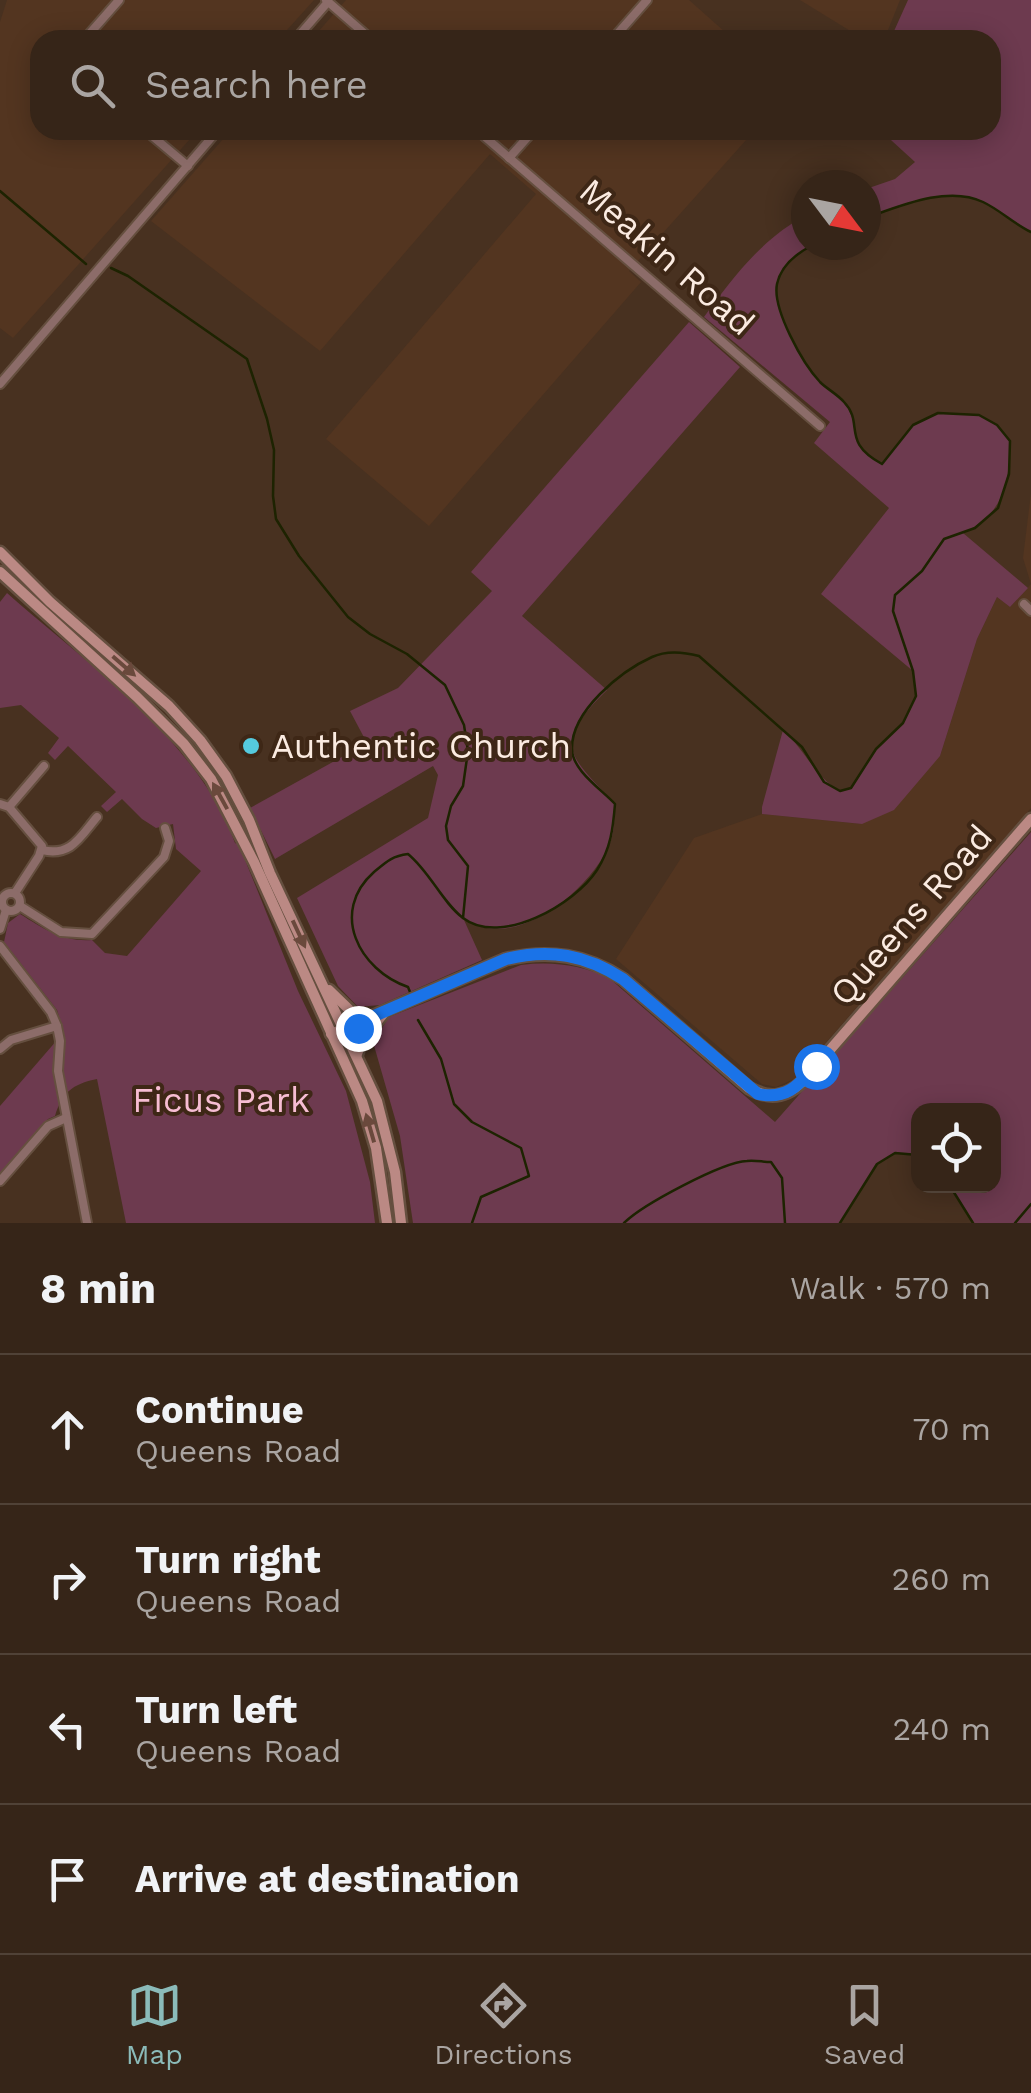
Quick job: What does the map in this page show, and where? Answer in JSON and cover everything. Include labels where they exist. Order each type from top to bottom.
[{"type":"main road","points":[[0,552],[50,602],[151,689],[200,740],[241,804],[377,1100],[401,1223]]},
{"type":"main road","points":[[0,572],[137,697],[184,744],[211,779],[249,852],[369,1122],[387,1223]]},
{"type":"main road","name":"Queens Road","points":[[345,1031],[359,1020],[525,954],[586,959],[641,994],[749,1088],[758,1094],[778,1096],[802,1082],[1031,819]]},
{"type":"main road","points":[[322,982],[359,1020]]},
{"type":"main road","points":[[357,1054],[362,1040],[385,1012]]},
{"type":"main road","name":"Queens Road","points":[[332,1037],[367,1024],[385,1012]]},
{"type":"street","points":[[93,30],[120,0]]},
{"type":"street","points":[[621,30],[647,0]]},
{"type":"street","points":[[304,30],[330,2],[361,30]]},
{"type":"street","points":[[157,140],[188,166]]},
{"type":"street","points":[[0,384],[210,140]]},
{"type":"street","name":"Meakin Road","points":[[489,140],[820,426]]},
{"type":"street","points":[[510,158],[525,140]]},
{"type":"street","points":[[20,906],[6,910],[1,896],[15,893],[42,850],[39,840],[4,805],[44,766]]},
{"type":"street","points":[[42,850],[56,853],[70,848],[97,817]]},
{"type":"street","points":[[20,906],[61,932],[92,934],[164,857],[168,841],[165,828]]},
{"type":"street","points":[[15,893],[20,906]]},
{"type":"street","points":[[0,929],[6,910]]},
{"type":"street","points":[[0,946],[51,1012],[57,1026],[58,1071],[87,1223]]},
{"type":"street","points":[[0,1048],[12,1040],[57,1026]]},
{"type":"street","points":[[0,1181],[48,1126],[66,1118]]},
{"type":"shaded area","points":[[7,0],[314,0],[287,30],[30,30],[30,140],[189,140],[13,338],[0,328],[0,22]]},
{"type":"shaded area","points":[[346,0],[689,0],[723,30],[320,30]]},
{"type":"shaded area","points":[[800,0],[900,0],[888,30],[849,30]]},
{"type":"shaded area","points":[[222,140],[746,140],[629,271],[641,282],[429,526],[326,439],[536,194],[490,154],[320,351],[151,221]]},
{"type":"shaded area","points":[[1031,493],[1031,584],[1023,558]]},
{"type":"shaded area","points":[[1031,584],[1031,808],[794,1079],[776,1087],[762,1084],[616,959],[694,838],[762,814],[861,824],[940,756],[977,639],[997,597],[1010,607]]},
{"type":"green space","points":[[908,0],[1031,0],[1031,232],[969,197],[940,196],[881,213],[881,184],[895,179],[915,162],[891,140],[1001,140],[1001,30],[894,30]]},
{"type":"green space","points":[[790,225],[792,260],[777,284],[779,307],[805,362],[846,404],[864,451],[881,464],[913,425],[938,413],[979,415],[997,425],[1010,441],[1002,495],[988,516],[963,533],[1028,588],[1010,607],[997,597],[977,639],[940,756],[894,810],[862,824],[762,814],[783,730],[831,785],[840,791],[852,788],[876,749],[903,722],[916,696],[913,671],[821,594],[889,508],[814,443],[830,422],[704,317],[762,247]]},
{"type":"green space","points":[[689,322],[740,367],[522,616],[607,690],[578,724],[572,749],[586,773],[615,804],[610,843],[591,874],[542,916],[504,929],[464,920],[482,960],[380,1005],[358,1007],[338,986],[297,898],[428,818],[438,775],[433,766],[275,859],[250,808],[367,743],[350,711],[398,688],[492,591],[471,572]]},
{"type":"green space","name":"Ficus Park","points":[[7,593],[105,676],[168,737],[218,806],[239,845],[298,991],[346,1091],[370,1182],[375,1223],[126,1223],[97,1079],[69,1091],[55,1116],[48,1119],[0,1174],[0,1106],[64,1032],[57,1010],[4,942],[8,923],[20,914],[54,933],[92,940],[105,953],[127,956],[201,871],[176,849],[173,824],[156,828],[122,799],[107,812],[101,806],[116,792],[68,746],[55,760],[48,753],[59,738],[21,705],[0,708],[0,602]]},
{"type":"green space","points":[[1031,832],[1031,1223],[973,1223],[954,1193],[1001,1193],[1001,1103],[911,1103],[911,1154],[895,1153],[877,1164],[840,1223],[413,1223],[400,1136],[373,1042],[389,1017],[521,965],[577,967],[609,978],[775,1122]]},
{"type":"waterway","points":[[0,191],[86,264]]},
{"type":"waterway","points":[[881,213],[940,196],[969,197],[1031,232]]},
{"type":"waterway","points":[[412,997],[408,987],[376,967],[356,938],[353,904],[361,888],[386,862],[408,854],[456,911],[479,926],[516,925],[572,896],[602,862],[615,804],[577,764],[572,749],[574,735],[600,694],[640,663],[670,653],[699,656],[802,747],[824,782],[840,791],[851,788],[876,749],[903,723],[916,696],[913,671],[893,611],[895,595],[922,571],[944,539],[975,528],[998,508],[1009,474],[1010,441],[997,425],[979,415],[938,413],[913,425],[882,464],[869,456],[857,440],[850,410],[820,382],[790,336],[779,307],[777,284],[792,260]]},
{"type":"waterway","points":[[111,268],[247,359],[274,450],[276,519],[299,556],[348,617],[407,654],[445,685],[464,725],[468,751],[463,786],[451,806],[446,826],[448,840],[468,866],[463,918]]},
{"type":"waterway","points":[[418,1020],[441,1059],[454,1104],[472,1122],[521,1148],[529,1176],[481,1197],[472,1223]]},
{"type":"waterway","points":[[840,1223],[877,1164],[895,1153],[911,1154]]},
{"type":"waterway","points":[[624,1223],[702,1176],[735,1163],[753,1161],[771,1162],[782,1178],[785,1223]]},
{"type":"waterway","points":[[954,1193],[973,1223]]},
{"type":"waterway","points":[[1015,1223],[1031,1204]]},
{"type":"place","name":"Authentic Church","points":[[251,746]]},
{"type":"route","points":[[358,1028],[374,1016],[506,959],[525,954],[566,954],[586,959],[623,979],[758,1094],[778,1096],[794,1090],[816,1066]]}]
